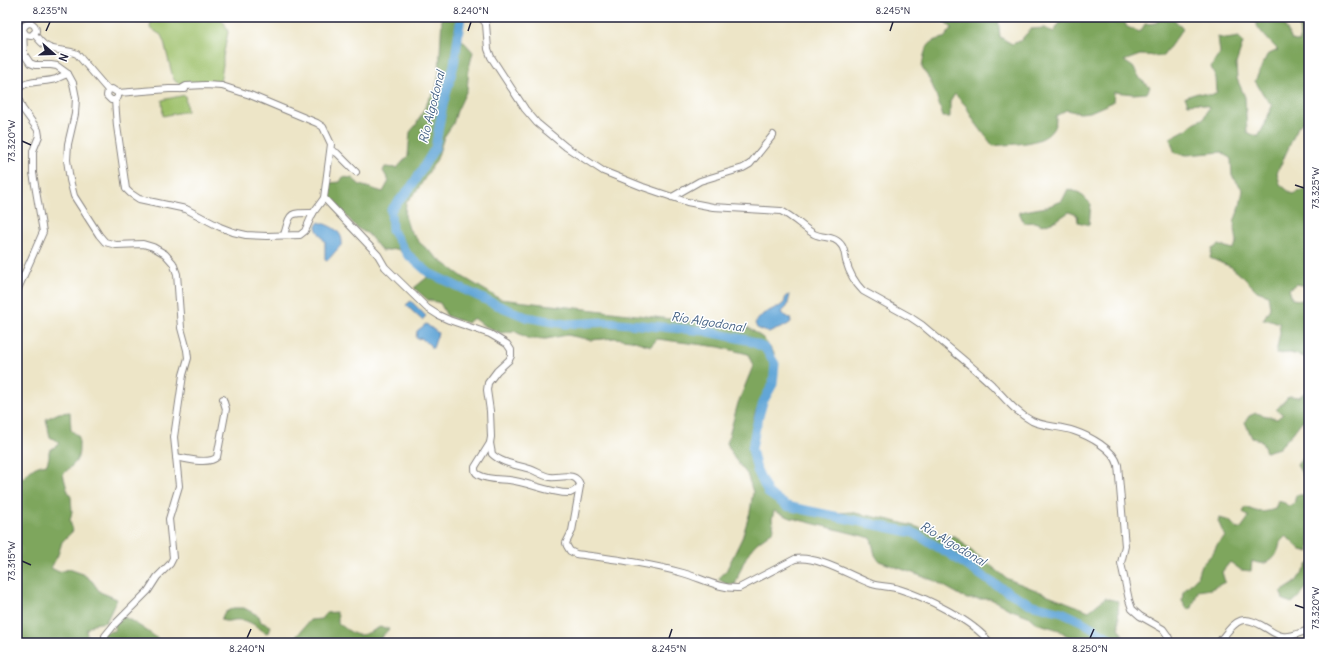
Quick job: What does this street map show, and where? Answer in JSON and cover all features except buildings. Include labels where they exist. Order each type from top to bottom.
[{"type":"street","points":[[481,17],[486,24],[488,49],[491,57],[525,109],[537,123],[566,147],[603,171],[672,197],[687,202],[713,207],[781,211],[790,215],[816,235],[836,240],[845,252],[846,262],[852,276],[863,291],[910,316],[922,325],[992,385],[1021,415],[1034,422],[1074,431],[1096,441],[1108,451],[1116,459],[1118,465],[1125,546],[1121,563],[1132,609],[1140,616],[1163,630],[1171,643]]},
{"type":"street","points":[[17,21],[28,36],[34,34]]},
{"type":"street","points":[[34,34],[36,31],[34,24],[27,23],[24,25],[20,43],[24,54],[30,63],[35,65],[57,66],[68,74],[73,83],[76,98],[75,114],[68,144],[67,160],[74,196],[105,242],[116,245],[143,244],[153,247],[165,254],[173,263],[177,274],[181,328],[188,358],[183,375],[174,437],[179,486],[169,519],[173,558],[170,564],[157,577],[148,591],[105,636],[105,643]]},
{"type":"street","points":[[34,34],[46,46],[54,49],[71,51],[77,54],[108,90]]},
{"type":"street","points":[[17,91],[19,87],[35,82],[55,79],[68,74]]},
{"type":"street","points":[[108,90],[112,89],[118,92],[181,89],[186,86],[205,84],[222,86],[250,95],[317,123],[323,127],[331,144],[324,198],[313,213],[305,231],[300,235],[246,235],[220,227],[186,209],[139,199],[130,193],[126,189],[117,126],[115,100],[118,97],[118,92]]},
{"type":"street","points":[[108,90],[107,96],[111,100],[115,100]]},
{"type":"street","points":[[17,96],[22,108],[38,130],[39,136],[33,151],[33,173],[43,232],[17,291]]},
{"type":"street","points":[[672,197],[700,181],[743,168],[750,164],[773,135]]},
{"type":"street","points":[[331,149],[356,172]]},
{"type":"street","points":[[324,198],[378,255],[386,266],[427,308],[438,316],[490,334],[508,344],[511,350],[509,360],[497,371],[488,383],[487,390],[491,423],[490,443],[492,454],[496,457],[548,477],[559,476],[576,478],[580,483],[580,486],[572,531],[566,543],[570,551],[576,554],[645,564],[684,573],[712,583],[734,588],[739,588],[795,559],[812,559],[870,583],[900,589],[936,604],[975,628],[984,635],[990,643]]},
{"type":"street","points":[[284,235],[290,217],[293,214],[313,213]]},
{"type":"street","points":[[176,457],[204,461],[211,461],[217,457],[226,409],[223,399]]},
{"type":"street","points":[[490,443],[475,468],[476,474],[480,476],[517,481],[569,493],[573,492],[580,486]]},
{"type":"street","points":[[1218,643],[1234,624],[1249,619],[1276,635],[1287,637],[1309,630]]},
{"type":"green space","points":[[150,17],[219,17],[225,24],[228,32],[220,83],[180,84],[176,82],[173,78],[161,35],[150,28]]},
{"type":"green space","points":[[442,17],[457,17],[455,32],[473,52],[469,68],[467,90],[457,111],[453,124],[444,137],[437,159],[416,192],[406,202],[405,216],[409,229],[420,243],[463,277],[500,299],[749,328],[763,338],[774,353],[775,365],[773,376],[755,413],[750,442],[756,471],[768,493],[787,507],[820,515],[850,512],[917,527],[938,536],[955,536],[969,549],[1008,579],[1089,611],[1105,598],[1118,601],[1119,627],[1126,643],[1077,643],[1059,630],[1036,623],[1028,616],[1009,609],[991,599],[967,599],[935,581],[879,561],[875,555],[871,538],[791,518],[774,511],[772,519],[774,529],[757,543],[749,552],[743,563],[735,585],[726,584],[718,579],[726,571],[742,538],[750,512],[753,492],[747,474],[734,458],[727,443],[738,403],[753,366],[748,354],[719,347],[657,339],[651,346],[631,340],[615,338],[591,340],[567,335],[546,339],[529,339],[514,331],[501,333],[483,325],[474,318],[467,323],[447,316],[440,303],[428,300],[414,288],[430,275],[397,249],[382,251],[368,234],[357,228],[329,196],[329,183],[340,182],[343,177],[352,178],[360,185],[383,192],[389,181],[383,171],[385,167],[397,168],[408,156],[410,132],[416,125],[429,99],[436,89],[439,72]]},
{"type":"green space","points":[[944,17],[998,17],[1000,37],[1012,44],[1020,41],[1031,29],[1044,28],[1054,32],[1060,22],[1059,17],[1122,17],[1127,27],[1140,32],[1145,24],[1156,23],[1160,17],[1172,17],[1183,29],[1163,56],[1140,55],[1124,61],[1133,67],[1141,80],[1150,87],[1147,93],[1133,94],[1114,92],[1113,102],[1090,112],[1080,113],[1066,110],[1056,116],[1056,122],[1051,132],[1037,141],[993,146],[974,121],[966,106],[955,94],[950,102],[950,117],[943,117],[937,97],[922,68],[925,52],[929,45],[938,39],[944,38],[952,28],[944,21]]},
{"type":"green space","points":[[1253,17],[1278,17],[1284,24],[1292,40],[1300,42],[1299,24],[1294,17],[1309,17],[1309,116],[1298,127],[1277,173],[1280,184],[1292,194],[1306,189],[1309,184],[1309,285],[1296,284],[1289,289],[1292,299],[1309,301],[1309,358],[1290,353],[1276,354],[1280,332],[1279,323],[1271,320],[1263,320],[1270,308],[1268,295],[1257,291],[1231,267],[1210,258],[1212,249],[1219,245],[1233,249],[1237,242],[1234,222],[1240,206],[1243,190],[1232,176],[1231,159],[1222,152],[1187,155],[1175,153],[1170,138],[1204,118],[1209,107],[1199,103],[1188,104],[1185,97],[1198,93],[1211,95],[1217,92],[1216,78],[1211,67],[1220,53],[1218,37],[1226,39],[1239,37],[1243,43],[1236,64],[1237,79],[1245,97],[1247,132],[1258,137],[1272,106],[1255,81],[1267,55],[1278,50],[1260,31]]},
{"type":"green space","points":[[185,95],[187,111],[163,116],[162,100]]},
{"type":"green space","points":[[1068,189],[1080,193],[1091,204],[1089,225],[1078,222],[1077,215],[1069,212],[1057,220],[1043,225],[1034,222],[1024,223],[1019,212],[1046,207],[1062,201]]},
{"type":"green space","points":[[1309,389],[1309,416],[1301,422],[1279,448],[1266,452],[1261,440],[1252,438],[1245,422],[1249,416],[1256,413],[1277,419],[1283,414],[1276,410],[1289,396],[1299,397]]},
{"type":"green space","points":[[70,412],[71,430],[79,437],[79,450],[76,462],[63,474],[71,497],[72,511],[70,521],[73,531],[62,542],[58,555],[51,568],[59,572],[69,569],[83,574],[92,581],[100,592],[117,599],[106,622],[93,624],[86,630],[87,635],[94,643],[17,643],[17,471],[23,478],[34,468],[47,464],[49,451],[60,443],[50,437],[46,419],[59,413]]},
{"type":"green space","points":[[1309,450],[1309,486],[1297,465]]},
{"type":"green space","points":[[1309,491],[1309,552],[1301,550],[1286,536],[1280,542],[1277,553],[1271,560],[1263,563],[1252,561],[1251,571],[1241,570],[1230,562],[1222,572],[1225,582],[1211,589],[1198,591],[1192,608],[1187,609],[1182,601],[1183,592],[1197,577],[1200,567],[1213,553],[1218,543],[1225,537],[1218,521],[1220,518],[1230,521],[1237,529],[1241,528],[1249,517],[1243,512],[1246,507],[1260,512],[1275,509],[1278,501],[1285,503],[1288,506],[1294,504],[1296,495],[1304,495]]},
{"type":"green space","points":[[1309,563],[1309,583],[1306,589],[1292,603],[1283,600],[1281,592],[1295,583]]},
{"type":"green space","points":[[233,608],[244,608],[259,616],[261,622],[271,626],[269,632],[266,633],[244,620],[221,620],[224,613]]},
{"type":"green space","points":[[336,612],[338,616],[338,623],[354,634],[362,635],[380,627],[389,629],[376,643],[291,643],[310,620],[321,619],[326,613]]},
{"type":"green space","points":[[116,617],[124,617],[129,619],[163,643],[107,643],[97,636],[101,632],[114,631]]},
{"type":"water","points":[[319,222],[335,229],[342,239],[342,244],[327,261],[325,260],[325,242],[316,226]]},
{"type":"water","points":[[790,295],[787,307],[782,312],[785,316],[790,318],[791,322],[786,326],[769,333],[757,328],[755,323],[763,314],[779,307],[784,303],[786,296]]},
{"type":"water","points":[[411,301],[426,316],[422,320],[406,305]]},
{"type":"water","points":[[426,324],[438,333],[433,348],[431,348],[430,345],[421,338],[416,338],[417,331]]},
{"type":"waterway","name":"Río Algodonal","points":[[461,17],[454,65],[443,105],[435,148],[411,187],[391,210],[392,230],[407,254],[429,273],[490,302],[526,317],[565,324],[608,322],[705,331],[747,340],[765,348],[775,364],[773,384],[763,402],[752,449],[757,470],[768,493],[787,506],[914,533],[948,553],[991,582],[1030,604],[1062,612],[1081,621],[1111,639],[1114,643]]}]
